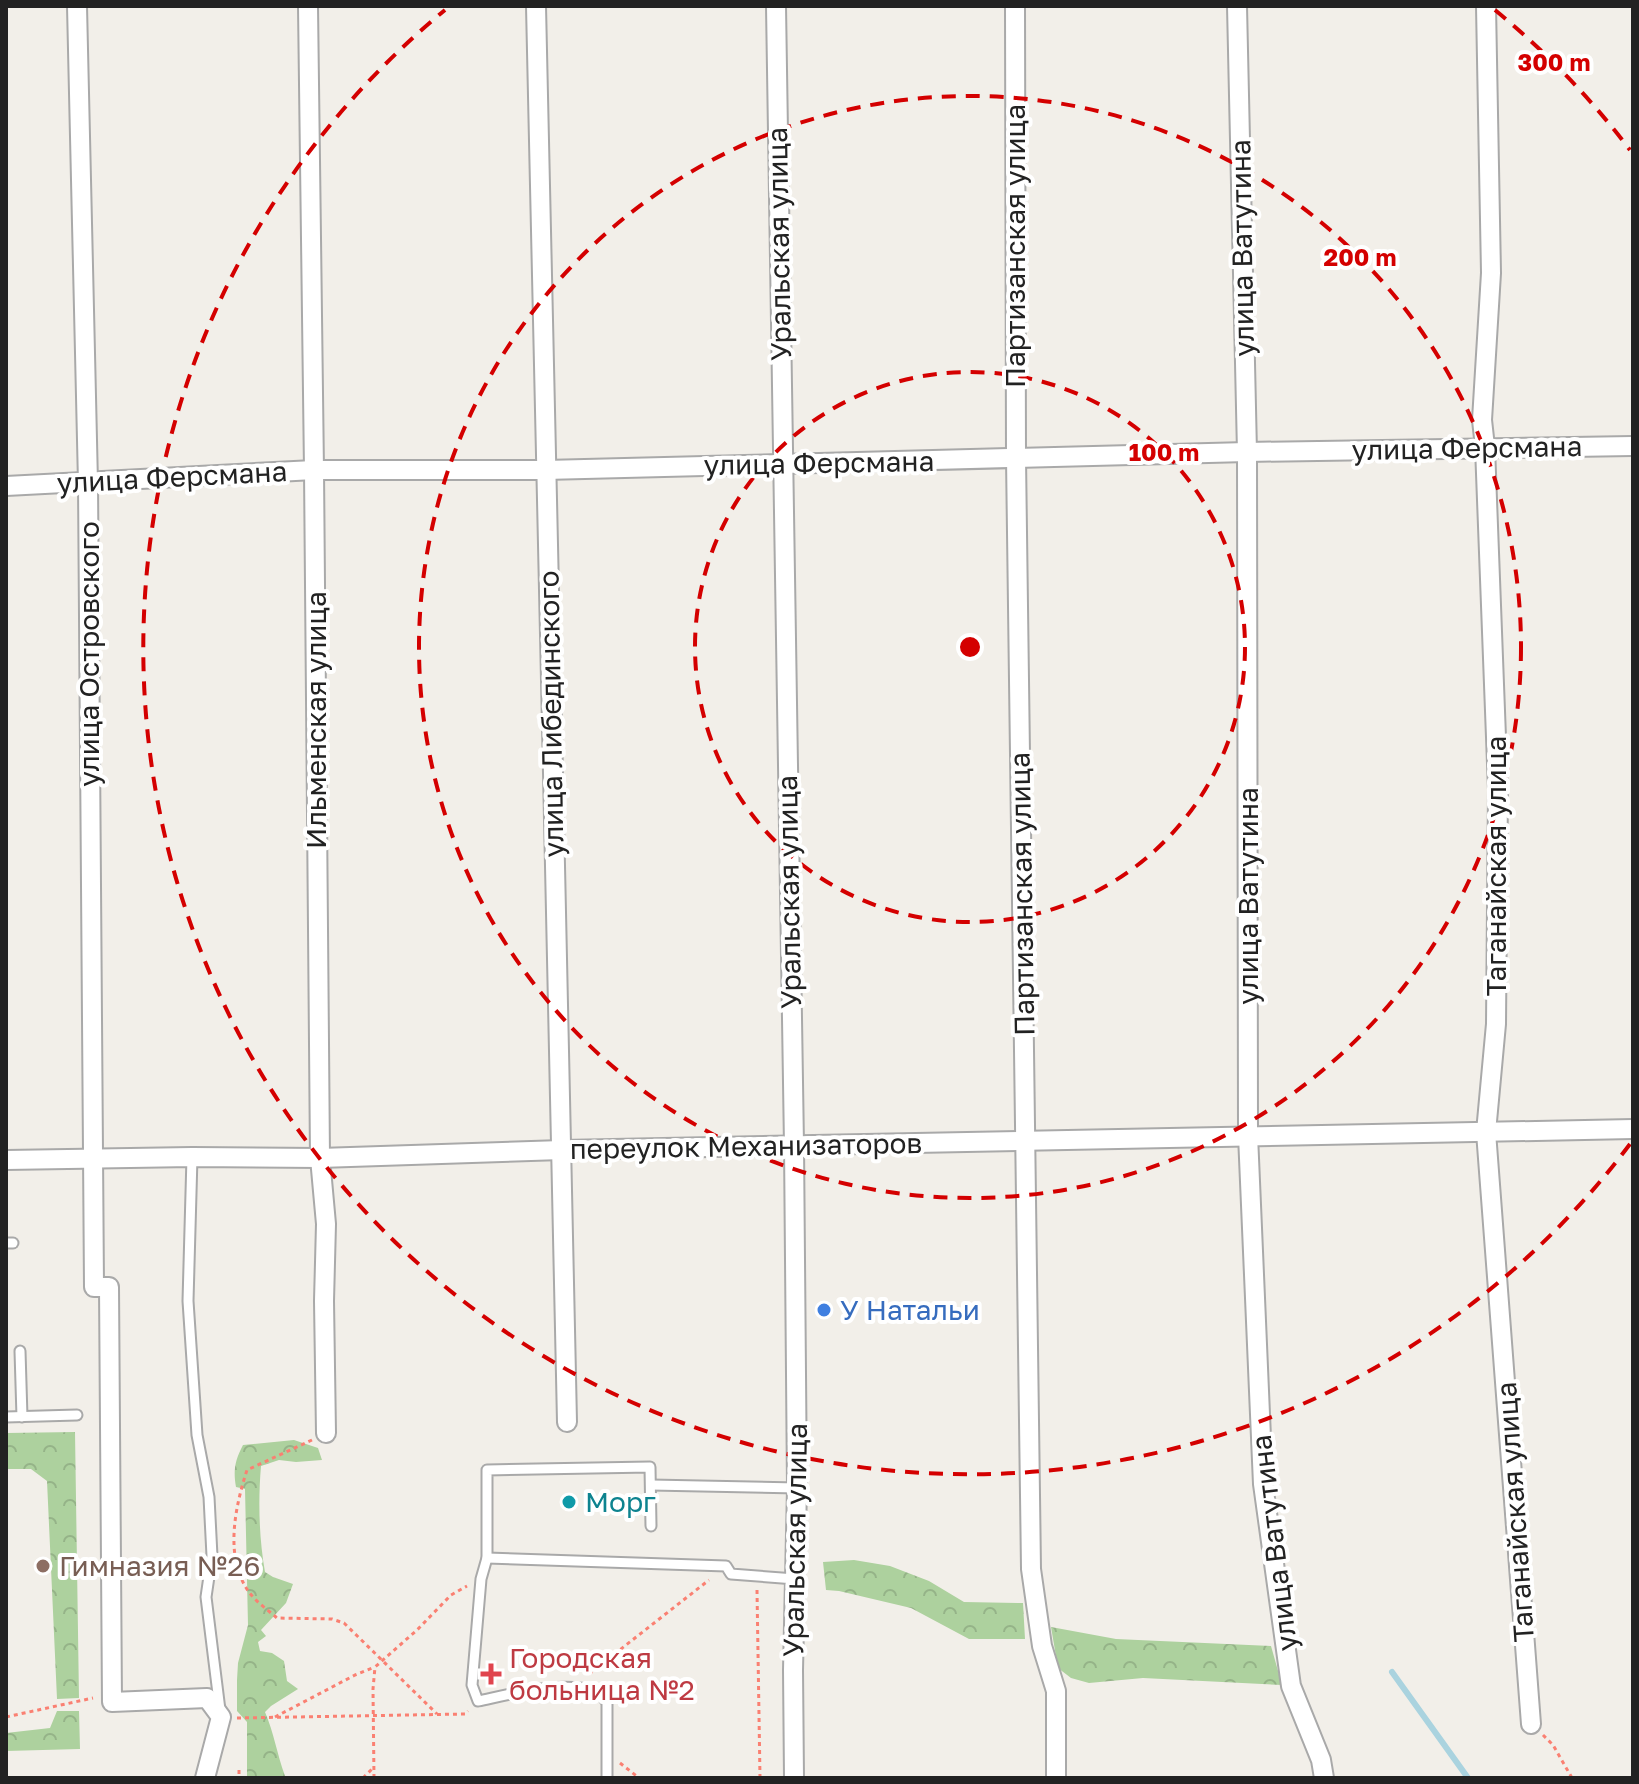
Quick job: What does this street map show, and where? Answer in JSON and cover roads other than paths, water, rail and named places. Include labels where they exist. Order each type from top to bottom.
[{"type":"street","name":"улица Островского","points":[[77,6],[88,483],[93,1158]]},
{"type":"street","name":"Ильменская улица","points":[[308,6],[320,1158],[326,1224],[326,1433]]},
{"type":"street","name":"улица Либединского","points":[[536,6],[567,1422]]},
{"type":"street","name":"Уральская улица","points":[[776,6],[794,1145],[797,1488],[794,1778]]},
{"type":"street","name":"Партизанская улица","points":[[1015,6],[1016,458],[1031,1569],[1042,1646],[1056,1691],[1056,1778]]},
{"type":"street","name":"улица Ватутина","points":[[1237,6],[1247,452],[1248,1135],[1263,1484],[1291,1686],[1321,1760],[1324,1778]]},
{"type":"street","name":"Таганайская улица","points":[[1486,6],[1491,273],[1482,420],[1498,790],[1496,1024],[1486,1132],[1531,1724]]},
{"type":"street","name":"улица Ферсмана","points":[[6,486],[314,470],[545,470],[1247,452],[1633,446]]},
{"type":"street","name":"переулок Механизаторов","points":[[6,1160],[320,1158],[562,1150],[1633,1129]]},
{"type":"street","points":[[93,1158],[94,1287],[109,1287],[112,1702],[207,1698],[221,1717],[205,1778]]},
{"type":"lane","points":[[192,1157],[188,1301],[197,1435],[209,1497],[212,1556],[206,1597],[221,1717]]},
{"type":"lane","points":[[20,1351],[22,1417]]},
{"type":"lane","points":[[6,1417],[77,1415]]},
{"type":"lane","points":[[607,1778],[607,1703],[600,1692],[588,1688],[535,1689],[478,1701],[472,1685],[481,1579],[487,1558],[487,1470],[650,1467],[651,1526]]},
{"type":"lane","points":[[651,1485],[797,1488]]},
{"type":"lane","points":[[487,1558],[726,1566],[731,1574],[795,1579]]},
{"type":"waterway","points":[[1392,1672],[1468,1778]]},
{"type":"place","name":"У Натальи","points":[[824,1310]]},
{"type":"place","name":"Морг","points":[[569,1502]]},
{"type":"place","name":"Гимназия №26","points":[[43,1566]]},
{"type":"place","name":"Городская больница №2","points":[[491,1674]]}]
